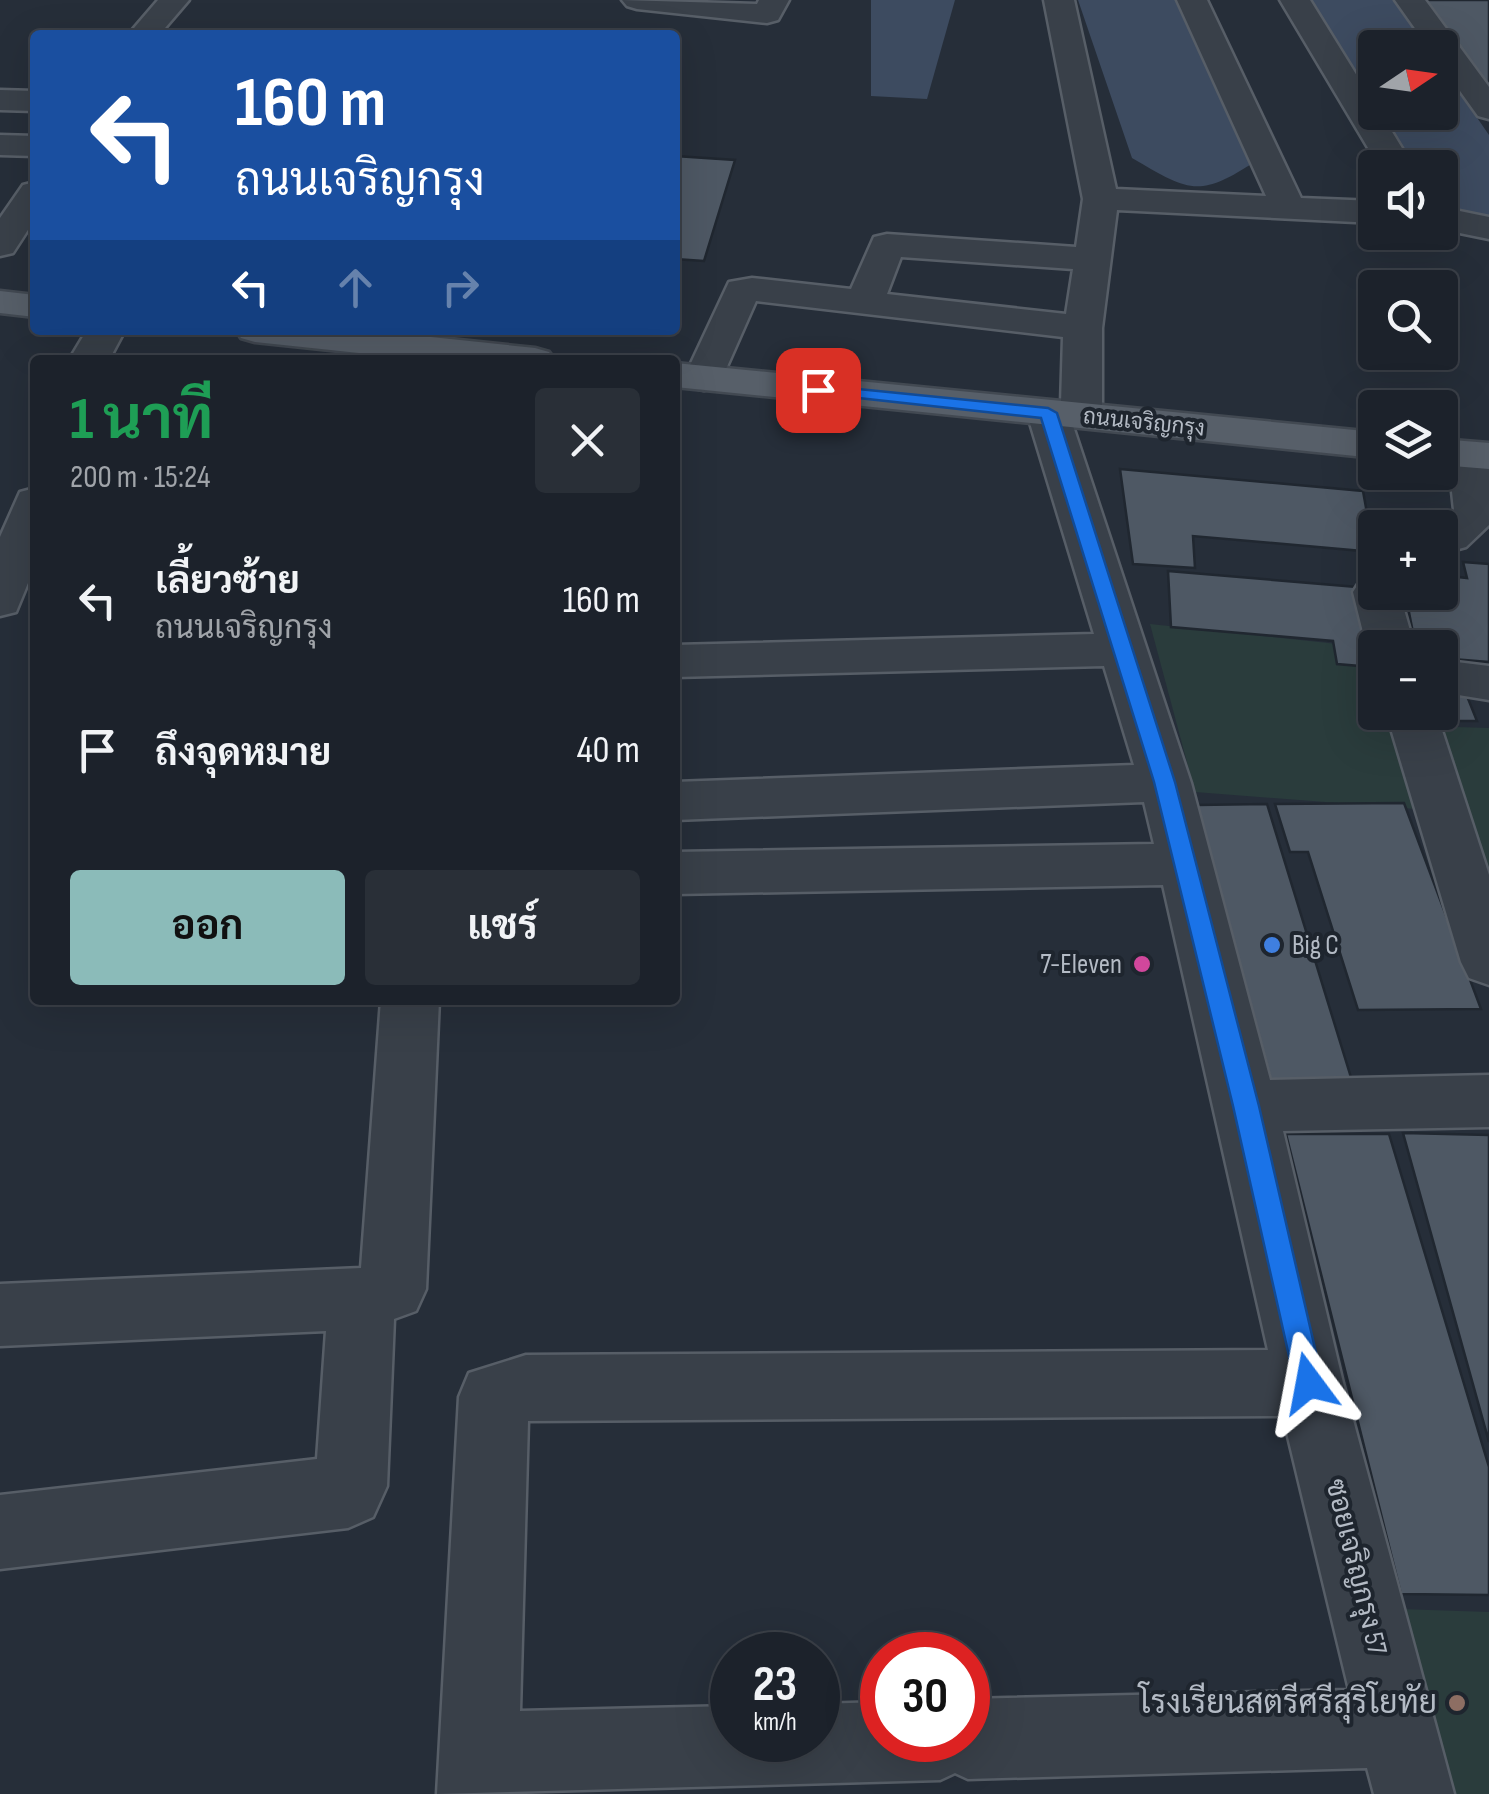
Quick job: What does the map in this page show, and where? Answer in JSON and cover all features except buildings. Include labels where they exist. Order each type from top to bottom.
[{"type":"main road","points":[[0,302],[30,305]]},
{"type":"main road","points":[[338,335],[377,352],[432,355]]},
{"type":"main road","name":"ถนนเจริญกรุง","points":[[689,376],[1358,443]]},
{"type":"street","points":[[147,30],[174,0]]},
{"type":"street","points":[[637,0],[766,14],[774,0]]},
{"type":"street","points":[[1059,0],[1101,200],[1358,211]]},
{"type":"street","points":[[1192,0],[1288,207]]},
{"type":"street","points":[[1295,0],[1385,150]]},
{"type":"street","points":[[1410,0],[1489,110]]},
{"type":"street","points":[[0,100],[30,101]]},
{"type":"street","points":[[0,145],[30,146]]},
{"type":"street","points":[[0,184],[30,187]]},
{"type":"street","points":[[0,246],[30,196]]},
{"type":"street","name":"ซอยเจริญกรุง 57","points":[[1101,200],[1083,328],[1065,415],[1124,650],[1186,864],[1309,1383],[1406,1761]]},
{"type":"street","points":[[1458,222],[1489,228]]},
{"type":"street","points":[[865,302],[887,246],[1092,258]]},
{"type":"street","points":[[689,376],[742,290],[1083,328]]},
{"type":"street","points":[[1458,529],[1476,513],[1466,454]]},
{"type":"street","points":[[0,602],[30,515]]},
{"type":"street","points":[[680,661],[1124,650]]},
{"type":"street","points":[[1458,679],[1489,683]]},
{"type":"street","points":[[1417,730],[1489,962]]},
{"type":"street","points":[[680,801],[1165,782]]},
{"type":"street","points":[[680,873],[1186,864]]},
{"type":"street","points":[[0,1315],[362,1299],[393,1288],[410,1005]]},
{"type":"street","points":[[1246,1106],[1489,1101]]},
{"type":"street","points":[[0,1532],[348,1492],[362,1299]]},
{"type":"street","points":[[860,1746],[478,1773],[494,1397],[526,1388],[1309,1383]]},
{"type":"street","points":[[990,1740],[1406,1761]]},
{"type":"shaded area","points":[[1150,624],[1358,646],[1358,730],[1403,730],[1429,810],[1195,792]]},
{"type":"shaded area","points":[[1489,728],[1489,913],[1425,730]]},
{"type":"shaded area","name":"โรงเรียนสตรีศรีสุริโยทัย","points":[[1399,1609],[1489,1612],[1489,1794],[1449,1794]]},
{"type":"water","points":[[871,0],[955,0],[927,99],[871,96]]},
{"type":"water","points":[[1078,0],[1181,0],[1256,161],[1220,181],[1194,186],[1167,178],[1132,158]]},
{"type":"water","points":[[1303,0],[1395,0],[1416,30],[1358,30],[1358,91]]},
{"type":"water","points":[[1458,90],[1489,135],[1489,222],[1458,215],[1458,150],[1394,150],[1382,130],[1458,130]]},
{"type":"place","name":"Big C","points":[[1272,945]]},
{"type":"place","name":"7-Eleven","points":[[1142,964]]},
{"type":"place","name":"โรงเรียนสตรีศรีสุริโยทัย","points":[[1457,1703]]},
{"type":"route","points":[[818,390],[1048,413],[1165,782],[1246,1106],[1309,1383]]}]
